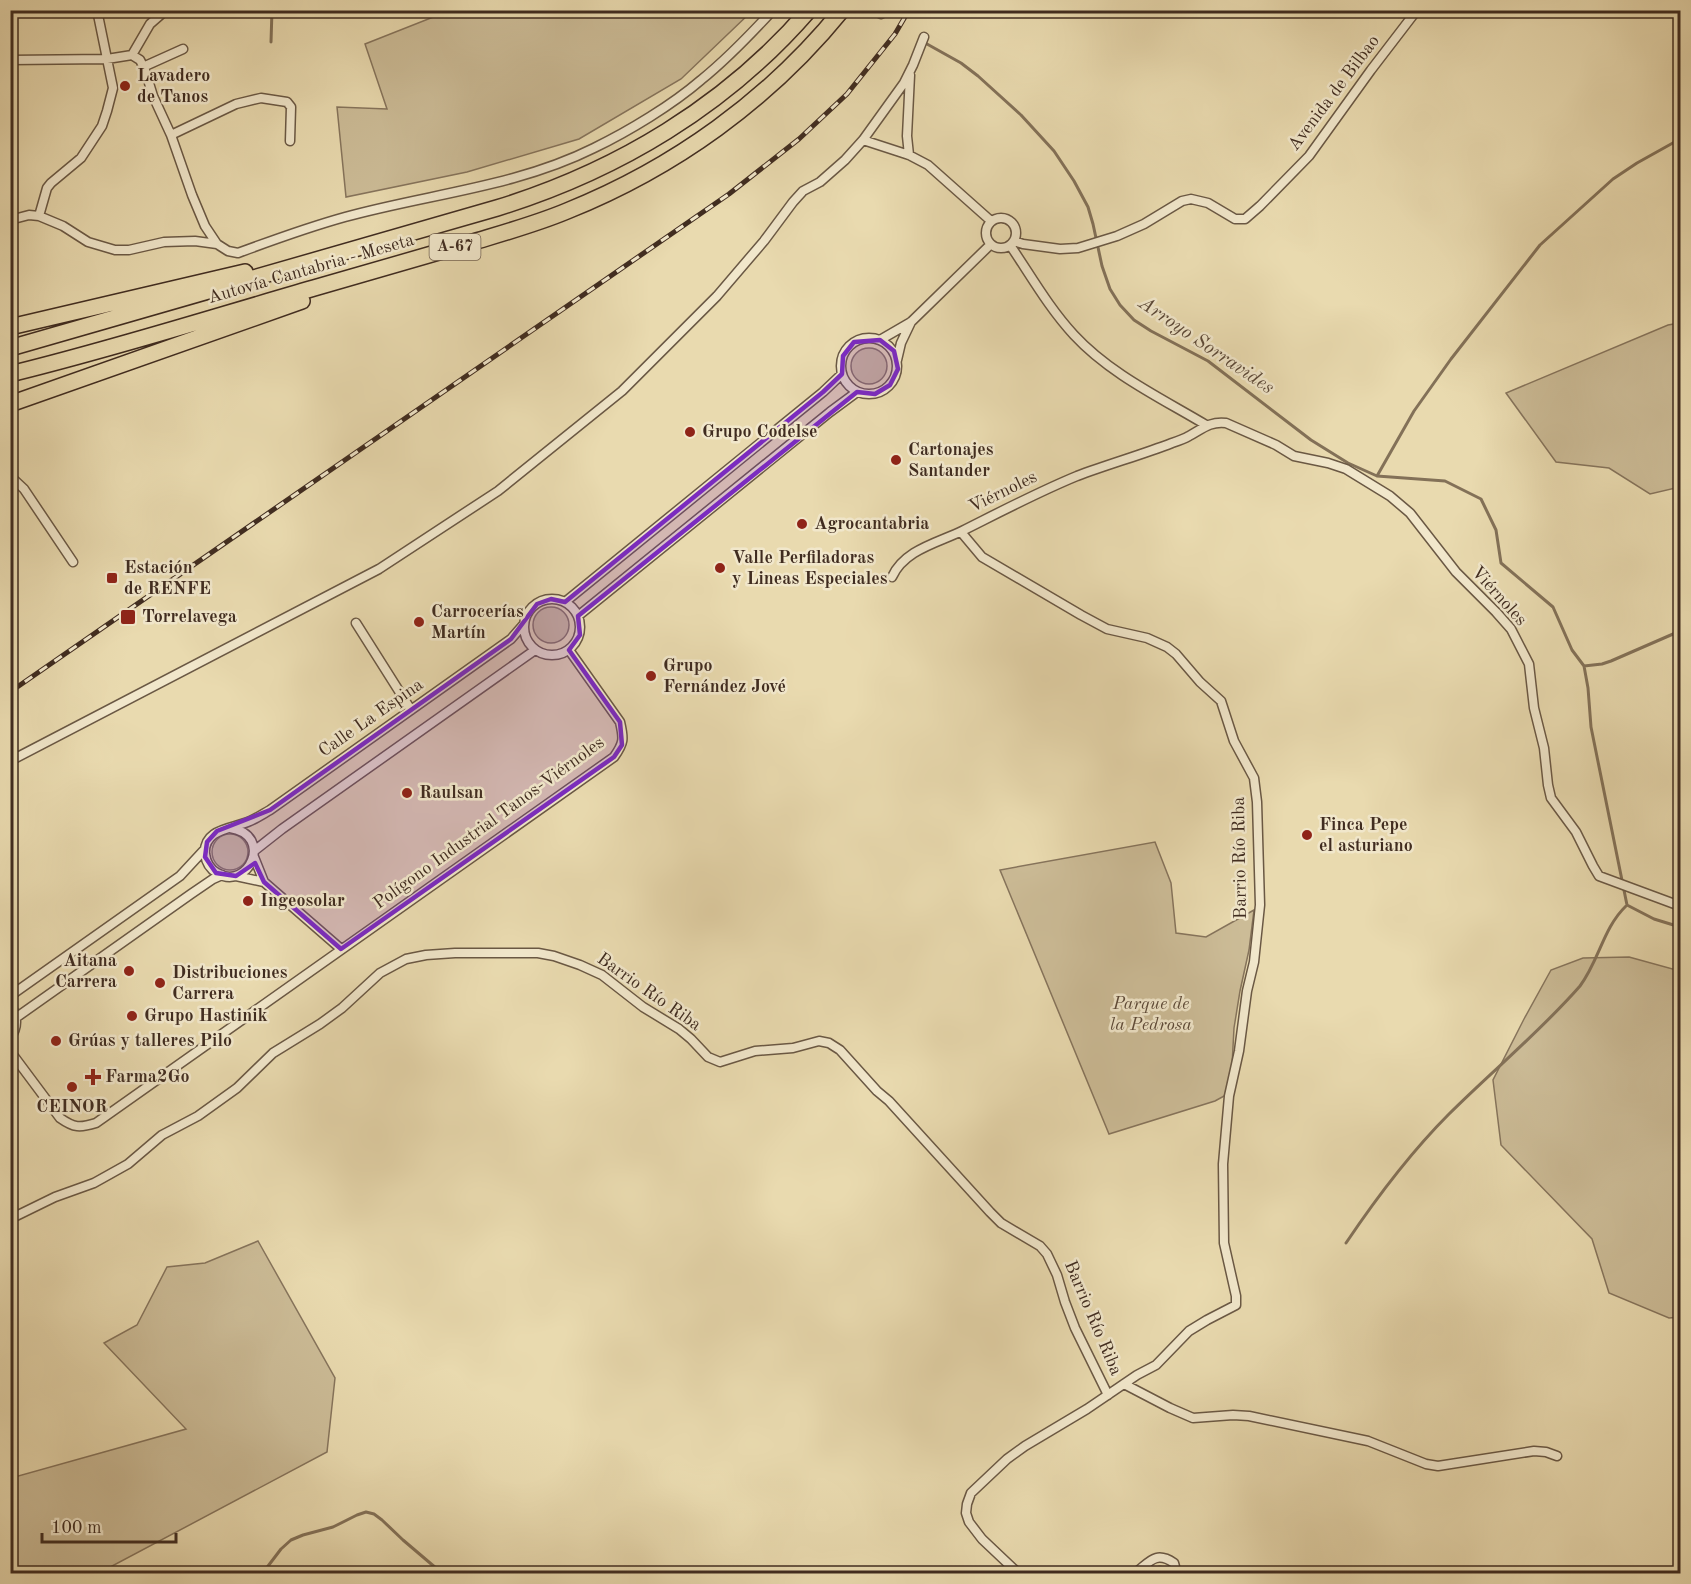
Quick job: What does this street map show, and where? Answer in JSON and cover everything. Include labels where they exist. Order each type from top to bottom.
[{"type":"highway","name":"Autovía Cantabria - Meseta","points":[[10,348],[426,229],[541,194],[585,176],[650,143],[690,117],[729,88],[765,56],[809,10]]},
{"type":"highway","name":"Autovía Cantabria - Meseta","points":[[10,374],[98,351],[450,249],[564,212],[635,180],[675,157],[717,128],[789,69],[842,10]]},
{"type":"highway","points":[[10,405],[324,294],[529,230],[548,223],[564,212]]},
{"type":"highway","points":[[10,327],[265,267],[363,241],[426,229]]},
{"type":"street","points":[[39,216],[44,194],[51,183],[81,158],[102,126],[108,111],[113,88],[97,10]]},
{"type":"street","points":[[132,55],[150,24],[166,10]]},
{"type":"street","points":[[10,60],[107,59],[132,55],[140,60],[205,226],[217,244],[228,251],[238,253],[344,217],[497,183],[562,162],[594,148],[648,118],[700,81],[740,45],[773,10]]},
{"type":"street","name":"Avenida de Bilbao","points":[[1012,243],[1078,249],[1144,224],[1182,201],[1191,199],[1208,203],[1236,219],[1245,219],[1309,156],[1416,10]]},
{"type":"street","points":[[10,761],[379,569],[498,492],[622,391],[717,296],[803,191],[820,182],[845,160],[863,140],[904,82],[924,37]]},
{"type":"street","points":[[143,67],[183,49]]},
{"type":"street","points":[[909,155],[907,136],[910,72]]},
{"type":"street","points":[[171,135],[236,104],[261,98],[287,102],[291,106],[290,141]]},
{"type":"street","points":[[863,140],[909,155],[928,165],[991,221]]},
{"type":"street","points":[[10,220],[29,215],[39,216],[63,226],[88,242],[115,250],[129,250],[164,242],[195,241],[217,244]]},
{"type":"street","points":[[1001,218],[1011,222],[1016,231],[1012,243],[1000,249],[990,245],[985,233],[988,224],[1001,218]]},
{"type":"street","name":"Viérnoles","points":[[1012,243],[1053,309],[1075,336],[1104,362],[1206,425]]},
{"type":"street","points":[[880,340],[911,322],[990,245]]},
{"type":"street","points":[[897,360],[911,322]]},
{"type":"street","points":[[862,339],[880,340],[894,351],[897,360],[898,369],[890,385],[875,394],[857,392],[850,387],[842,374],[841,365],[847,348],[862,339]]},
{"type":"street","points":[[524,624],[526,639],[535,650],[552,656],[569,650],[579,635],[580,625],[573,608],[565,602],[842,374]]},
{"type":"street","points":[[578,616],[857,392]]},
{"type":"street","name":"Viérnoles","points":[[892,577],[895,569],[906,558],[1003,509],[1075,477],[1171,444],[1206,425],[1218,422],[1226,423],[1276,445],[1294,456],[1346,469],[1390,496],[1410,513],[1455,572],[1511,629],[1529,664],[1534,708],[1544,748],[1551,798],[1576,832],[1599,876],[1680,906]]},
{"type":"street","points":[[10,476],[24,489],[73,562]]},
{"type":"street","name":"Barrio Río Riba","points":[[961,532],[982,557],[1081,615],[1107,629],[1147,638],[1176,654],[1200,682],[1221,701],[1234,741],[1254,778],[1257,802],[1260,905],[1254,962],[1229,1096],[1223,1164],[1224,1243],[1236,1305],[1189,1331],[1156,1365],[1069,1421],[1025,1446],[1007,1459],[971,1493],[966,1513],[969,1522],[982,1539],[1018,1574]]},
{"type":"street","name":"Calle La Espina","points":[[10,996],[180,876],[205,849],[212,836],[223,828],[249,822],[270,810],[511,639],[524,624],[530,609],[537,604],[551,599],[565,602]]},
{"type":"street","points":[[356,623],[411,710]]},
{"type":"street","points":[[236,876],[248,869],[254,854],[282,829],[535,650]]},
{"type":"street","name":"Polígono Industrial Tanos-Viérnoles","points":[[10,1051],[60,1118],[70,1125],[84,1127],[96,1123],[614,757],[622,746],[623,736],[620,722],[569,650]]},
{"type":"street","points":[[230,828],[243,832],[253,843],[254,854],[264,882]]},
{"type":"street","points":[[205,849],[208,863],[216,873],[264,882],[342,948]]},
{"type":"street","points":[[16,1017],[222,875]]},
{"type":"street","name":"Barrio Río Riba","points":[[10,1219],[55,1197],[94,1183],[128,1164],[162,1135],[198,1116],[237,1088],[273,1053],[342,1008],[380,973],[406,959],[455,953],[538,953],[554,956],[602,975],[643,1007],[679,1029],[708,1057],[720,1062],[755,1051],[793,1048],[819,1041],[828,1042],[840,1050],[990,1212],[1001,1222],[1040,1246],[1047,1254],[1076,1328],[1108,1395]]},
{"type":"street","points":[[10,1005],[16,1017],[15,1032],[10,1039]]},
{"type":"street","name":"Barrio Río Riba","points":[[1124,1384],[1193,1418],[1249,1416],[1368,1441],[1426,1464],[1438,1466],[1534,1451],[1557,1456]]},
{"type":"street","points":[[1134,1574],[1155,1557],[1166,1557],[1174,1563],[1177,1574]]},
{"type":"highlighted area","points":[[880,340],[894,351],[898,369],[890,385],[875,394],[857,392],[578,616],[580,635],[569,650],[620,722],[622,745],[614,757],[341,949],[264,882],[255,863],[236,876],[216,873],[205,857],[207,842],[217,831],[270,810],[511,639],[537,604],[551,599],[565,602],[823,392],[842,374],[843,356],[854,342]]},
{"type":"green space","points":[[451,10],[752,11],[681,79],[579,139],[467,172],[346,197],[337,107],[387,109],[365,44]]},
{"type":"green space","points":[[1680,323],[1680,487],[1650,494],[1609,468],[1556,462],[1506,393],[1668,325]]},
{"type":"green space","points":[[869,348],[882,353],[887,366],[882,379],[869,384],[856,379],[851,366],[856,353]]},
{"type":"green space","points":[[551,607],[564,612],[569,625],[564,638],[551,643],[538,638],[533,625],[538,612]]},
{"type":"green space","points":[[230,834],[243,839],[248,852],[243,865],[230,870],[217,865],[212,852],[217,839]]},
{"type":"green space","name":"Parque de la Pedrosa","points":[[1155,842],[1171,883],[1176,933],[1206,937],[1254,910],[1234,1028],[1232,1066],[1226,1095],[1215,1101],[1109,1134],[1000,870]]},
{"type":"green space","points":[[1629,957],[1680,971],[1680,1317],[1669,1318],[1609,1293],[1592,1239],[1501,1145],[1493,1080],[1551,970],[1583,958]]},
{"type":"green space","points":[[258,1241],[335,1378],[327,1452],[99,1573],[11,1573],[11,1478],[186,1429],[104,1343],[137,1325],[167,1267],[205,1263]]},
{"type":"waterway","points":[[271,42],[272,10]]},
{"type":"waterway","name":"Arroyo Sorravides","points":[[927,44],[961,63],[978,76],[1021,115],[1054,151],[1088,207],[1110,289],[1120,305],[1134,320],[1208,361],[1311,440],[1348,463],[1377,476],[1445,481],[1481,499],[1496,530],[1501,563],[1553,607],[1572,650],[1584,666],[1591,727],[1627,905]]},
{"type":"waterway","points":[[1377,476],[1414,411],[1451,359],[1540,245],[1613,179],[1680,139]]},
{"type":"waterway","points":[[1584,666],[1611,661],[1680,631]]},
{"type":"waterway","name":"Arroyo Sorravides","points":[[1627,905],[1654,919],[1680,927]]},
{"type":"waterway","points":[[1346,1243],[1394,1176],[1421,1144],[1580,986],[1606,934],[1626,906]]},
{"type":"waterway","points":[[262,1574],[291,1540],[333,1527],[366,1512],[382,1520],[443,1574]]},
{"type":"waterway","points":[[1147,1574],[1159,1567],[1166,1568],[1171,1574]]},
{"type":"railway","points":[[10,692],[729,194],[799,139],[847,94],[895,34],[909,10]]},
{"type":"place","name":"Lavadero de Tanos","points":[[125,86]]},
{"type":"place","name":"Grupo Codelse","points":[[690,432]]},
{"type":"place","name":"Cartonajes Santander","points":[[896,460]]},
{"type":"place","name":"Agrocantabria","points":[[802,524]]},
{"type":"place","name":"Valle Perfiladoras y Lineas Especiales","points":[[720,568]]},
{"type":"place","name":"Estación de RENFE","points":[[112,578]]},
{"type":"place","name":"Torrelavega","points":[[128,617]]},
{"type":"place","name":"Carrocerías Martín","points":[[419,622]]},
{"type":"place","name":"Grupo Fernández Jové","points":[[651,676]]},
{"type":"place","name":"Raulsan","points":[[407,793]]},
{"type":"place","name":"Finca Pepe el asturiano","points":[[1307,835]]},
{"type":"place","name":"Ingeosolar","points":[[248,901]]},
{"type":"place","name":"Aitana Carrera","points":[[129,971]]},
{"type":"place","name":"Distribuciones Carrera","points":[[160,983]]},
{"type":"place","name":"Grupo Hastinik","points":[[132,1016]]},
{"type":"place","name":"Grúas y talleres Pilo","points":[[56,1041]]},
{"type":"place","name":"Farma2Go","points":[[93,1077]]},
{"type":"place","name":"CEINOR","points":[[72,1087]]}]
